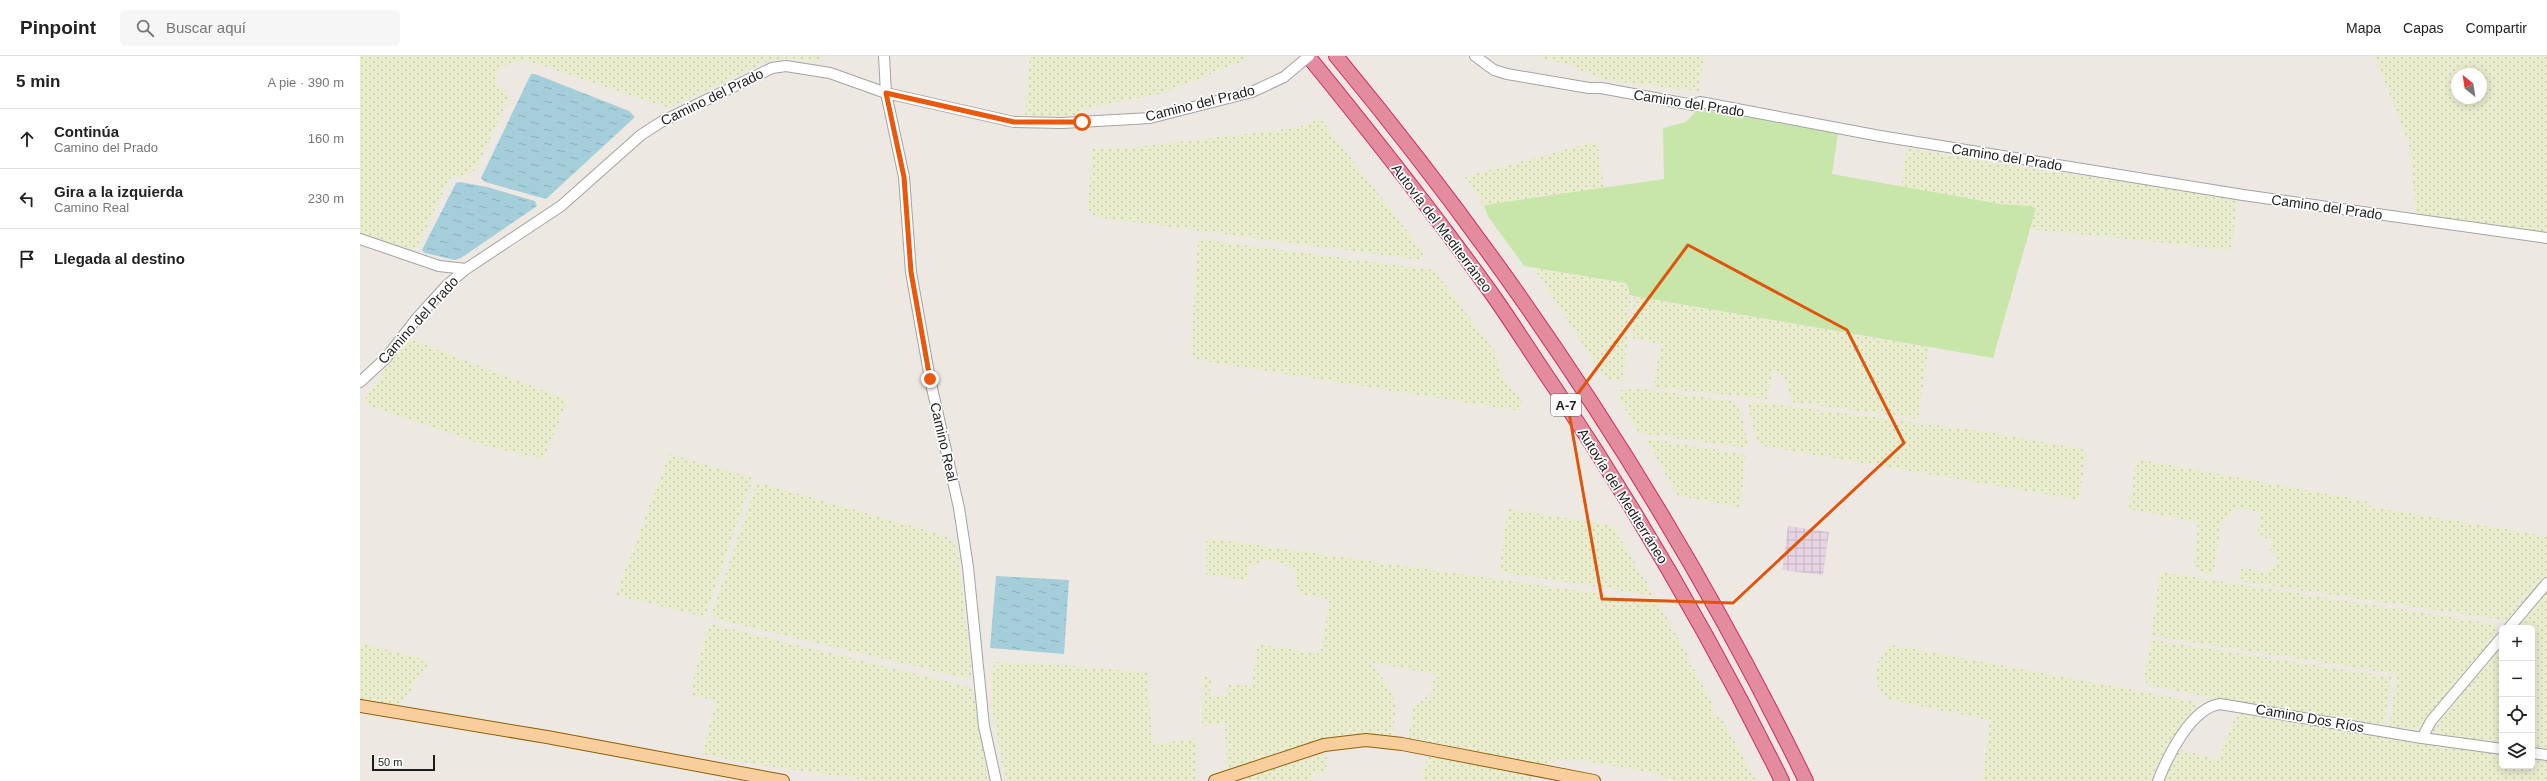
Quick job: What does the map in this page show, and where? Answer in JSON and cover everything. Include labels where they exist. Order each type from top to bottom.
[{"type":"highway","name":"Autovía del Mediterráneo","points":[[1308,56],[1400,172],[1488,288],[1573,416],[1646,532],[1701,626],[1753,721],[1782,781]]},
{"type":"highway","name":"Autovía del Mediterráneo","points":[[1336,56],[1377,105],[1486,248],[1612,436],[1693,569],[1768,704],[1806,781]]},
{"type":"main road","points":[[360,706],[547,737],[783,781]]},
{"type":"main road","points":[[1215,781],[1324,745],[1366,740],[1408,745],[1594,781]]},
{"type":"street","name":"Camino Real","points":[[884,56],[886,93],[904,177],[911,272],[927,364],[959,508],[968,567],[984,726],[996,781]]},
{"type":"street","name":"Camino del Prado","points":[[360,382],[386,358],[417,318],[447,285],[466,270],[561,206],[640,135],[661,122],[753,76],[786,66],[830,73],[886,93],[1014,122],[1062,123],[1150,118],[1252,92],[1284,77],[1308,56]]},
{"type":"street","name":"Camino del Prado","points":[[1475,56],[1494,70],[1506,74],[1581,87],[1601,88],[1693,105],[1700,102],[1880,136],[2243,195],[2547,238]]},
{"type":"street","points":[[360,239],[439,266],[466,270]]},
{"type":"street","points":[[2512,625],[2547,583]]},
{"type":"street","points":[[2422,738],[2431,721],[2499,640]]},
{"type":"street","name":"Camino Dos Ríos","points":[[2158,781],[2172,748],[2201,713],[2212,705],[2220,704],[2422,738],[2499,749]]},
{"type":"street","points":[[2535,753],[2547,755]]},
{"type":"highlighted area","points":[[1688,245],[1847,330],[1904,443],[1733,603],[1602,599],[1568,407]]},
{"type":"shaded area","points":[[1788,526],[1829,532],[1823,575],[1782,570]]},
{"type":"green space","points":[[360,56],[823,56],[819,62],[789,58],[769,61],[669,108],[526,60],[513,62],[501,68],[496,76],[495,83],[507,91],[509,99],[478,164],[473,172],[450,178],[417,247],[409,251],[360,235]]},
{"type":"green space","points":[[1030,56],[1250,56],[1239,63],[1159,94],[1091,107],[1074,116],[1025,118]]},
{"type":"green space","points":[[1535,56],[1704,56],[1699,91],[1605,80],[1569,65]]},
{"type":"green space","points":[[2375,56],[2547,56],[2547,236],[2416,217],[2410,147]]},
{"type":"green space","points":[[1698,109],[1796,124],[1838,134],[1832,174],[2000,204],[2031,206],[2036,208],[1993,358],[1634,296],[1631,295],[1626,283],[1524,266],[1488,216],[1484,205],[1664,179],[1663,128],[1686,122]]},
{"type":"green space","points":[[1321,119],[1423,252],[1421,260],[1095,217],[1088,209],[1092,149],[1129,148],[1296,128]]},
{"type":"green space","points":[[1597,141],[1604,188],[1484,205],[1465,177]]},
{"type":"green space","points":[[1907,148],[2005,165],[2237,198],[2232,250],[2030,229],[2036,208],[2031,206],[2000,204],[1901,187]]},
{"type":"green space","points":[[1198,239],[1434,270],[1496,353],[1500,374],[1522,400],[1520,411],[1197,360],[1193,357],[1191,350]]},
{"type":"green space","points":[[1534,268],[1626,283],[1629,286],[1631,295],[1624,380],[1620,382],[1605,379]]},
{"type":"green space","points":[[1634,296],[1929,347],[1918,419],[1792,402],[1784,376],[1773,370],[1767,399],[1653,387],[1661,344],[1632,338]]},
{"type":"green space","points":[[407,338],[568,400],[544,459],[489,447],[375,408],[363,402]]},
{"type":"green space","points":[[1643,389],[1732,401],[1740,409],[1749,445],[1747,448],[1639,433],[1620,400],[1619,393],[1621,390]]},
{"type":"green space","points":[[1757,402],[1988,432],[2086,450],[2080,500],[1758,445],[1747,404]]},
{"type":"green space","points":[[1651,439],[1746,455],[1740,507],[1678,496],[1647,441]]},
{"type":"green space","points":[[669,454],[753,478],[705,617],[616,595]]},
{"type":"green space","points":[[2136,459],[2366,501],[2371,507],[2547,536],[2547,577],[2510,621],[2238,581],[2242,568],[2266,572],[2275,565],[2278,555],[2270,551],[2272,539],[2257,537],[2261,512],[2240,508],[2221,523],[2213,576],[2198,571],[2194,565],[2198,522],[2129,509]]},
{"type":"green space","points":[[757,482],[946,536],[957,546],[972,675],[965,678],[715,619],[712,614]]},
{"type":"green space","points":[[1508,509],[1612,525],[1655,596],[1499,572]]},
{"type":"green space","points":[[1206,538],[1658,602],[1690,659],[1686,663],[1693,667],[1713,705],[1713,714],[1722,719],[1756,781],[1674,781],[1653,773],[1580,760],[1558,760],[1544,766],[1408,739],[1414,706],[1431,694],[1435,674],[1367,662],[1378,671],[1393,695],[1396,705],[1393,737],[1347,734],[1320,740],[1227,771],[1225,722],[1202,726],[1203,676],[1211,676],[1210,696],[1226,696],[1227,684],[1251,686],[1258,644],[1320,654],[1330,599],[1299,594],[1295,570],[1271,559],[1259,562],[1249,568],[1248,580],[1206,575]]},
{"type":"green space","points":[[2160,572],[2494,624],[2499,633],[2420,727],[2415,730],[2389,727],[2397,674],[2151,636]]},
{"type":"green space","points":[[2547,588],[2547,751],[2535,749],[2535,625],[2515,625]]},
{"type":"green space","points":[[711,624],[973,688],[988,781],[875,781],[758,765],[702,754],[716,701],[693,695],[691,687],[708,629]]},
{"type":"green space","points":[[2152,640],[2391,677],[2384,727],[2222,700],[2147,685],[2144,676]]},
{"type":"green space","points":[[360,643],[430,661],[403,702],[396,707],[360,701]]},
{"type":"green space","points":[[2499,644],[2499,744],[2435,733],[2431,730],[2434,723]]},
{"type":"green space","points":[[1891,645],[2192,701],[2197,708],[2168,745],[2151,781],[1983,781],[1989,720],[1891,700],[1880,693],[1876,681],[1877,664],[1884,650]]},
{"type":"green space","points":[[997,662],[1077,666],[1148,673],[1152,745],[1196,738],[1196,781],[1005,781],[992,707],[991,670]]},
{"type":"green space","points":[[2247,710],[2499,752],[2499,769],[2535,769],[2535,758],[2547,760],[2547,781],[2161,781],[2175,748],[2218,760],[2232,724],[2239,714]]},
{"type":"green space","points":[[1327,753],[1326,774],[1313,773],[1311,781],[1234,781]]},
{"type":"green space","points":[[1430,756],[1527,774],[1538,781],[1422,781],[1427,758]]},
{"type":"water","points":[[531,74],[535,74],[629,111],[635,117],[546,199],[485,182],[481,178]]},
{"type":"water","points":[[460,182],[487,187],[535,201],[537,206],[461,258],[455,260],[425,253],[422,250],[456,183]]},
{"type":"water","points":[[996,576],[1069,580],[1064,654],[990,648]]},
{"type":"route","points":[[930,379],[911,272],[904,177],[890,119],[886,93],[1014,122],[1082,122]]}]
